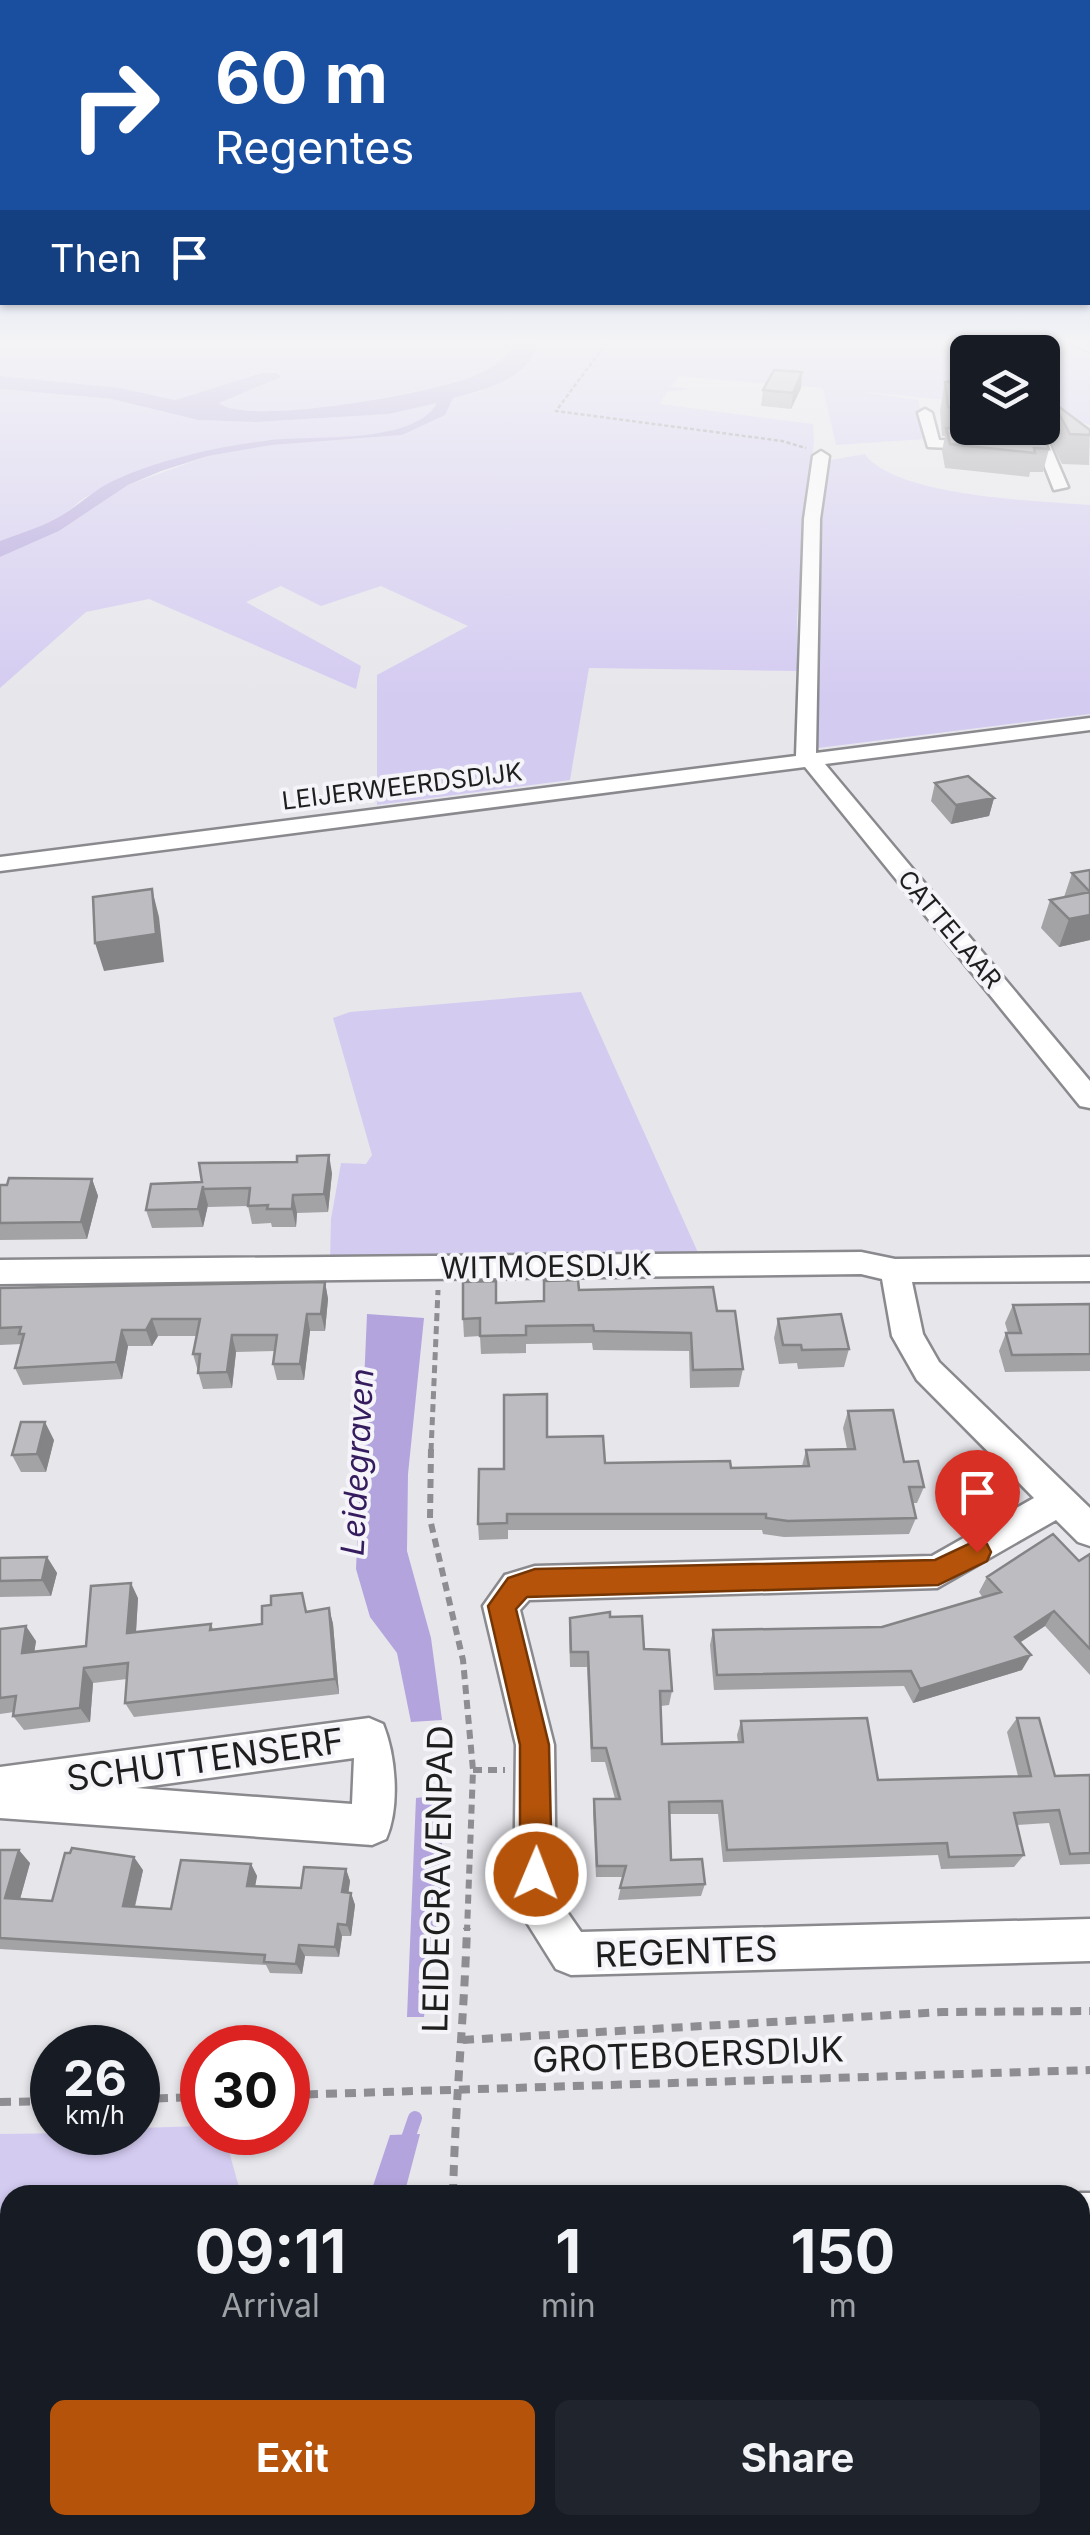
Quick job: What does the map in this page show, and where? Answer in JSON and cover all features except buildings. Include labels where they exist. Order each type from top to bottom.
[{"type":"street","points":[[811,760],[804,752],[804,675],[814,460]]},
{"type":"street","points":[[1051,460],[1060,486]]},
{"type":"street","name":"LEIJERWEERDSDIJK","points":[[0,864],[1090,724]]},
{"type":"street","name":"CATTELAAR","points":[[811,760],[1090,1098]]},
{"type":"street","name":"WITMOESDIJK","points":[[0,1272],[861,1263],[895,1272],[1090,1269]]},
{"type":"street","points":[[895,1272],[908,1336],[928,1370],[1090,1532]]},
{"type":"street","name":"REGENTES","points":[[1058,1501],[938,1572],[535,1582],[518,1587],[502,1606],[535,1745],[536,1902],[572,1954],[1090,1940]]},
{"type":"street","name":"SCHUTTENSERF","points":[[0,1788],[369,1737],[373,1758],[372,1825],[0,1798]]},
{"type":"path","name":"LEIDEGRAVENPAD","points":[[440,1267],[430,1395],[430,1519],[463,1660],[473,1770],[463,2040],[454,2090],[453,2185]]},
{"type":"path","points":[[463,2040],[943,2012],[1090,2011]]},
{"type":"path","name":"GROTEBOERSDIJK","points":[[310,2094],[1090,2070]]},
{"type":"path","points":[[0,2102],[30,2101]]},
{"type":"shaded area","points":[[0,460],[180,460],[88,496],[57,518],[0,541]]},
{"type":"shaded area","points":[[195,460],[128,485],[59,531],[0,557],[0,541],[49,522],[108,484],[152,465]]},
{"type":"shaded area","points":[[196,460],[812,460],[797,617],[797,671],[589,668],[570,780],[377,805],[377,675],[468,626],[381,586],[321,606],[281,586],[246,602],[361,666],[356,689],[149,599],[86,612],[0,688],[0,557],[59,531],[128,485]]},
{"type":"shaded area","points":[[872,460],[906,480],[970,494],[1090,505],[1090,714],[818,748],[816,569],[825,461]]},
{"type":"shaded area","points":[[581,992],[700,1257],[330,1263],[331,1219],[341,1163],[366,1164],[372,1155],[333,1018],[350,1012]]},
{"type":"shaded area","points":[[367,1314],[424,1318],[408,1474],[407,1551],[431,1638],[442,1720],[411,1722],[397,1653],[370,1617],[356,1569]]},
{"type":"shaded area","points":[[442,1795],[442,1881],[424,2017],[407,2017],[416,1798]]},
{"type":"shaded area","points":[[160,2127],[180,2127],[180,2155],[230,2155],[238,2185],[0,2185],[0,2134],[30,2134],[30,2155],[160,2155]]},
{"type":"shaded area","points":[[420,2134],[407,2185],[373,2185],[390,2135]]},
{"type":"waterway","name":"Leidegraven","points":[[406,2144],[415,2118]]},
{"type":"route","points":[[536,1874],[535,1745],[503,1620],[502,1606],[508,1594],[535,1582],[938,1572],[977,1552]]}]
